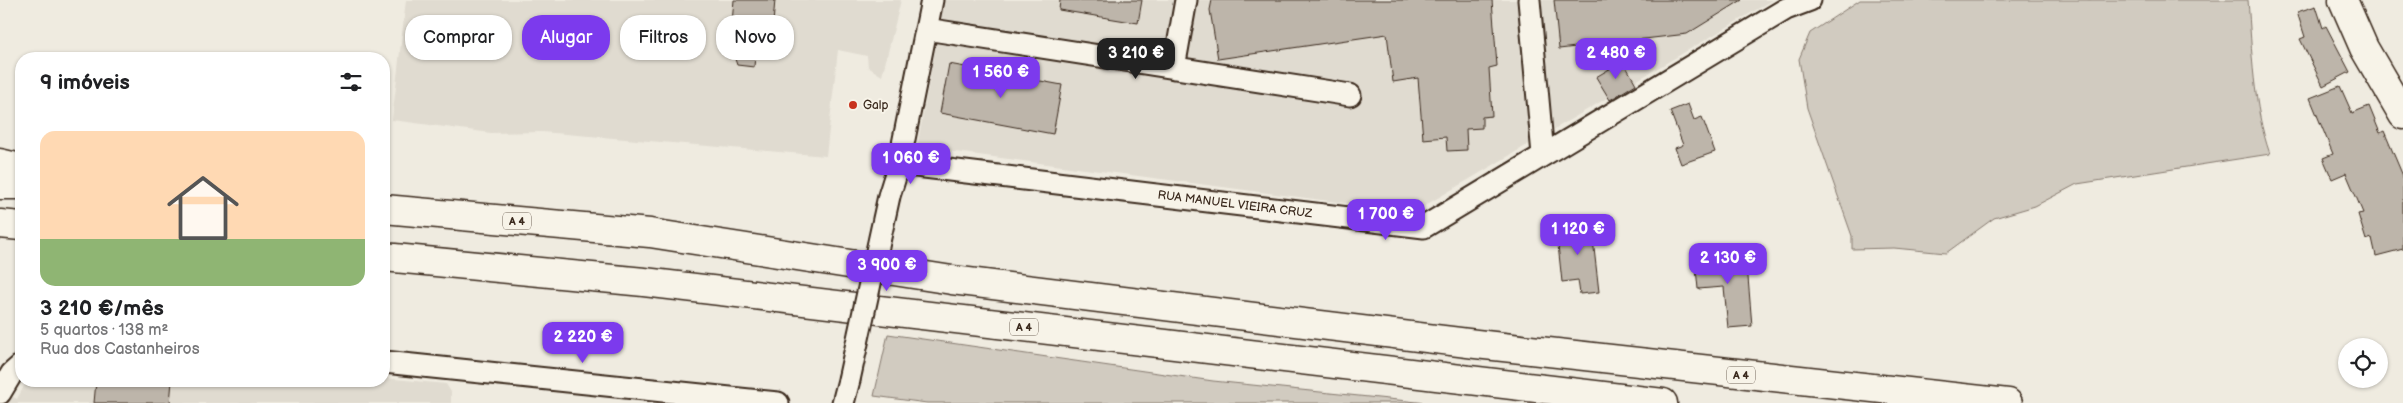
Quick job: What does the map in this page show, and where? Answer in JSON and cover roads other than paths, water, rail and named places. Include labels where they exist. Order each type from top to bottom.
[{"type":"main road","points":[[2343,0],[2364,48],[2403,115]]},
{"type":"main road","points":[[0,163],[15,167]]},
{"type":"main road","points":[[0,185],[15,185]]},
{"type":"main road","name":"A 4","points":[[390,210],[650,233],[962,281],[1476,344],[2008,403]]},
{"type":"main road","points":[[0,224],[15,225]]},
{"type":"main road","name":"A 4","points":[[390,258],[654,284],[1663,403]]},
{"type":"street","points":[[843,403],[850,380],[889,196],[899,164],[932,0]]},
{"type":"street","points":[[1174,68],[1186,0]]},
{"type":"street","points":[[1529,0],[1543,155]]},
{"type":"street","name":"RUA MANUEL VIEIRA CRUZ","points":[[899,164],[1424,227],[1786,9],[1810,0]]},
{"type":"street","points":[[926,29],[1350,95]]},
{"type":"street","points":[[390,363],[778,403]]},
{"type":"street","points":[[0,393],[15,370]]},
{"type":"place","name":"Galp","points":[[853,105]]}]
